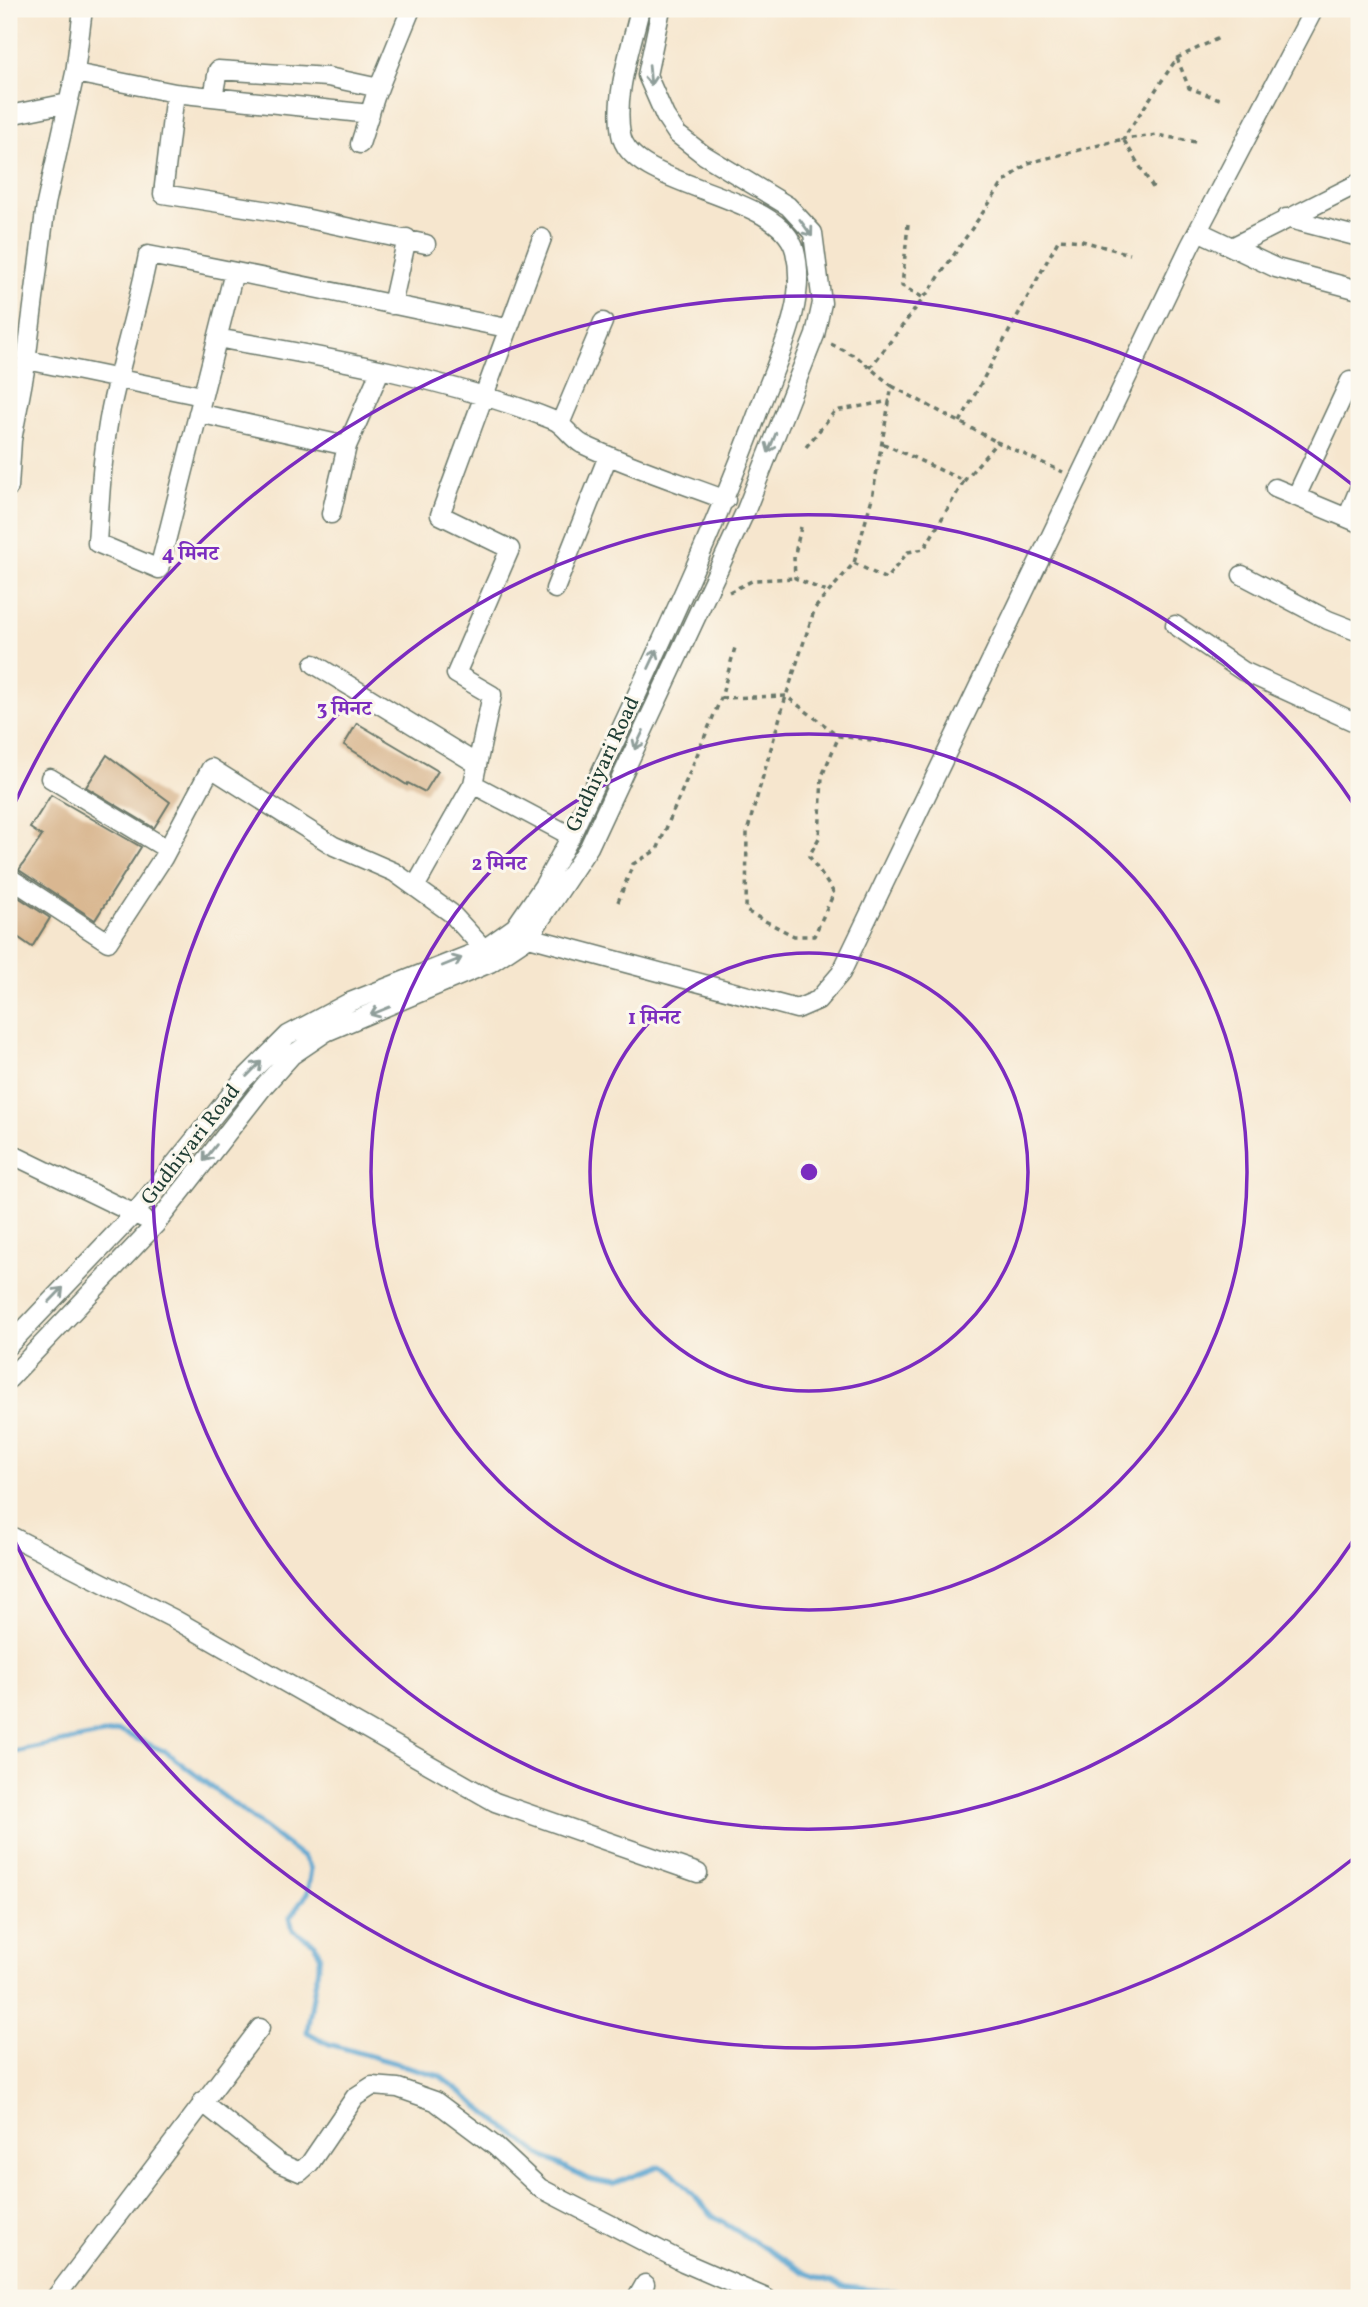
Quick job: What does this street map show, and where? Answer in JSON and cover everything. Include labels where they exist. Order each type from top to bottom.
[{"type":"street","points":[[9,487],[12,440],[27,360],[46,204],[75,73],[83,9]]},
{"type":"street","points":[[360,144],[411,9]]},
{"type":"street","name":"Gudhiyari Road","points":[[9,1345],[134,1213],[241,1082],[288,1035],[350,1002],[484,949],[514,927],[544,885],[571,836],[726,500],[791,322],[797,281],[795,250],[788,236],[767,218],[658,171],[635,155],[621,137],[619,106],[640,9]]},
{"type":"street","name":"Gudhiyari Road","points":[[9,1379],[156,1224],[256,1095],[292,1055],[326,1032],[490,963],[529,937],[589,847],[746,510],[816,331],[822,303],[813,233],[788,206],[704,155],[677,134],[654,97],[647,75],[661,9]]},
{"type":"street","points":[[529,937],[797,1009],[818,1000],[841,973],[1198,231],[1314,9]]},
{"type":"street","points":[[214,97],[218,70],[328,77],[379,88]]},
{"type":"street","points":[[75,73],[175,93],[370,114]]},
{"type":"street","points":[[175,93],[163,194],[276,212],[426,244]]},
{"type":"street","points":[[9,115],[68,103]]},
{"type":"street","points":[[1234,247],[1286,218],[1359,183]]},
{"type":"street","points":[[1286,218],[1359,237]]},
{"type":"street","points":[[1198,231],[1276,268],[1359,290]]},
{"type":"street","points":[[415,887],[473,784],[492,695],[456,674],[510,549],[440,515],[481,396],[542,238]]},
{"type":"street","points":[[392,305],[407,239]]},
{"type":"street","points":[[234,272],[159,569],[97,543],[101,466],[148,255],[234,272],[507,328]]},
{"type":"street","points":[[560,424],[603,322]]},
{"type":"street","points":[[791,322],[816,331]]},
{"type":"street","points":[[216,338],[380,371],[481,396],[560,424],[576,441],[608,456],[726,500]]},
{"type":"street","points":[[27,360],[119,379],[200,405],[347,446]]},
{"type":"street","points":[[331,514],[347,446],[380,371]]},
{"type":"street","points":[[1296,497],[1350,381]]},
{"type":"street","points":[[555,589],[608,456]]},
{"type":"street","points":[[1275,488],[1353,521],[1359,489]]},
{"type":"street","points":[[1242,575],[1328,620],[1359,632]]},
{"type":"street","points":[[1175,625],[1243,671],[1359,724]]},
{"type":"street","points":[[314,664],[477,764]]},
{"type":"street","points":[[13,880],[108,942],[167,849],[211,768],[334,846],[394,872],[451,913],[484,949]]},
{"type":"street","points":[[50,778],[167,849]]},
{"type":"street","points":[[473,784],[571,836]]},
{"type":"street","points":[[9,1153],[156,1224]]},
{"type":"street","points":[[9,1535],[174,1619],[495,1802],[698,1873]]},
{"type":"street","points":[[57,2298],[260,2028]]},
{"type":"street","points":[[202,2102],[279,2163],[300,2172],[310,2163],[355,2096],[372,2086],[398,2088],[435,2101],[495,2146],[540,2188],[670,2256],[766,2298]]},
{"type":"path","points":[[1123,139],[1177,58],[1221,37]]},
{"type":"path","points":[[1177,58],[1189,88],[1222,100]]},
{"type":"path","points":[[870,368],[925,298],[1003,183],[1028,163],[1123,139],[1157,135],[1195,142]]},
{"type":"path","points":[[1123,139],[1155,191]]},
{"type":"path","points":[[908,224],[902,286],[925,298]]},
{"type":"path","points":[[960,422],[1059,239],[1130,254]]},
{"type":"path","points":[[816,331],[856,357],[892,386],[997,442],[1078,479]]},
{"type":"path","points":[[839,736],[822,776],[819,838],[809,856],[834,893],[814,936],[794,936],[746,911],[747,832],[786,696],[816,608],[854,563],[882,443],[892,386]]},
{"type":"path","points":[[806,447],[835,411],[890,401]]},
{"type":"path","points":[[854,563],[886,579],[908,552],[924,549],[964,481],[997,442]]},
{"type":"path","points":[[882,443],[964,481]]},
{"type":"path","points":[[795,578],[794,558],[801,527]]},
{"type":"path","points":[[729,592],[754,580],[795,578],[827,592]]},
{"type":"path","points":[[618,902],[633,864],[657,850],[722,698],[736,644]]},
{"type":"path","points":[[722,698],[786,696],[839,736],[888,742]]},
{"type":"building","points":[[357,723],[438,771],[425,792],[408,783],[407,785],[344,745]]},
{"type":"building","points":[[107,755],[170,802],[154,828],[86,787]]},
{"type":"building","points":[[51,795],[141,847],[95,920],[19,870],[42,836],[30,828]]},
{"type":"building","points":[[9,891],[50,918],[32,947],[9,931]]},
{"type":"waterway","points":[[9,1753],[119,1731],[166,1752],[304,1858],[311,1869],[307,1894],[290,1917],[293,1930],[315,1944],[320,1955],[307,2032],[329,2044],[440,2076],[539,2154],[588,2179],[613,2184],[659,2166],[672,2172],[714,2217],[806,2273],[846,2287],[954,2298]]}]
